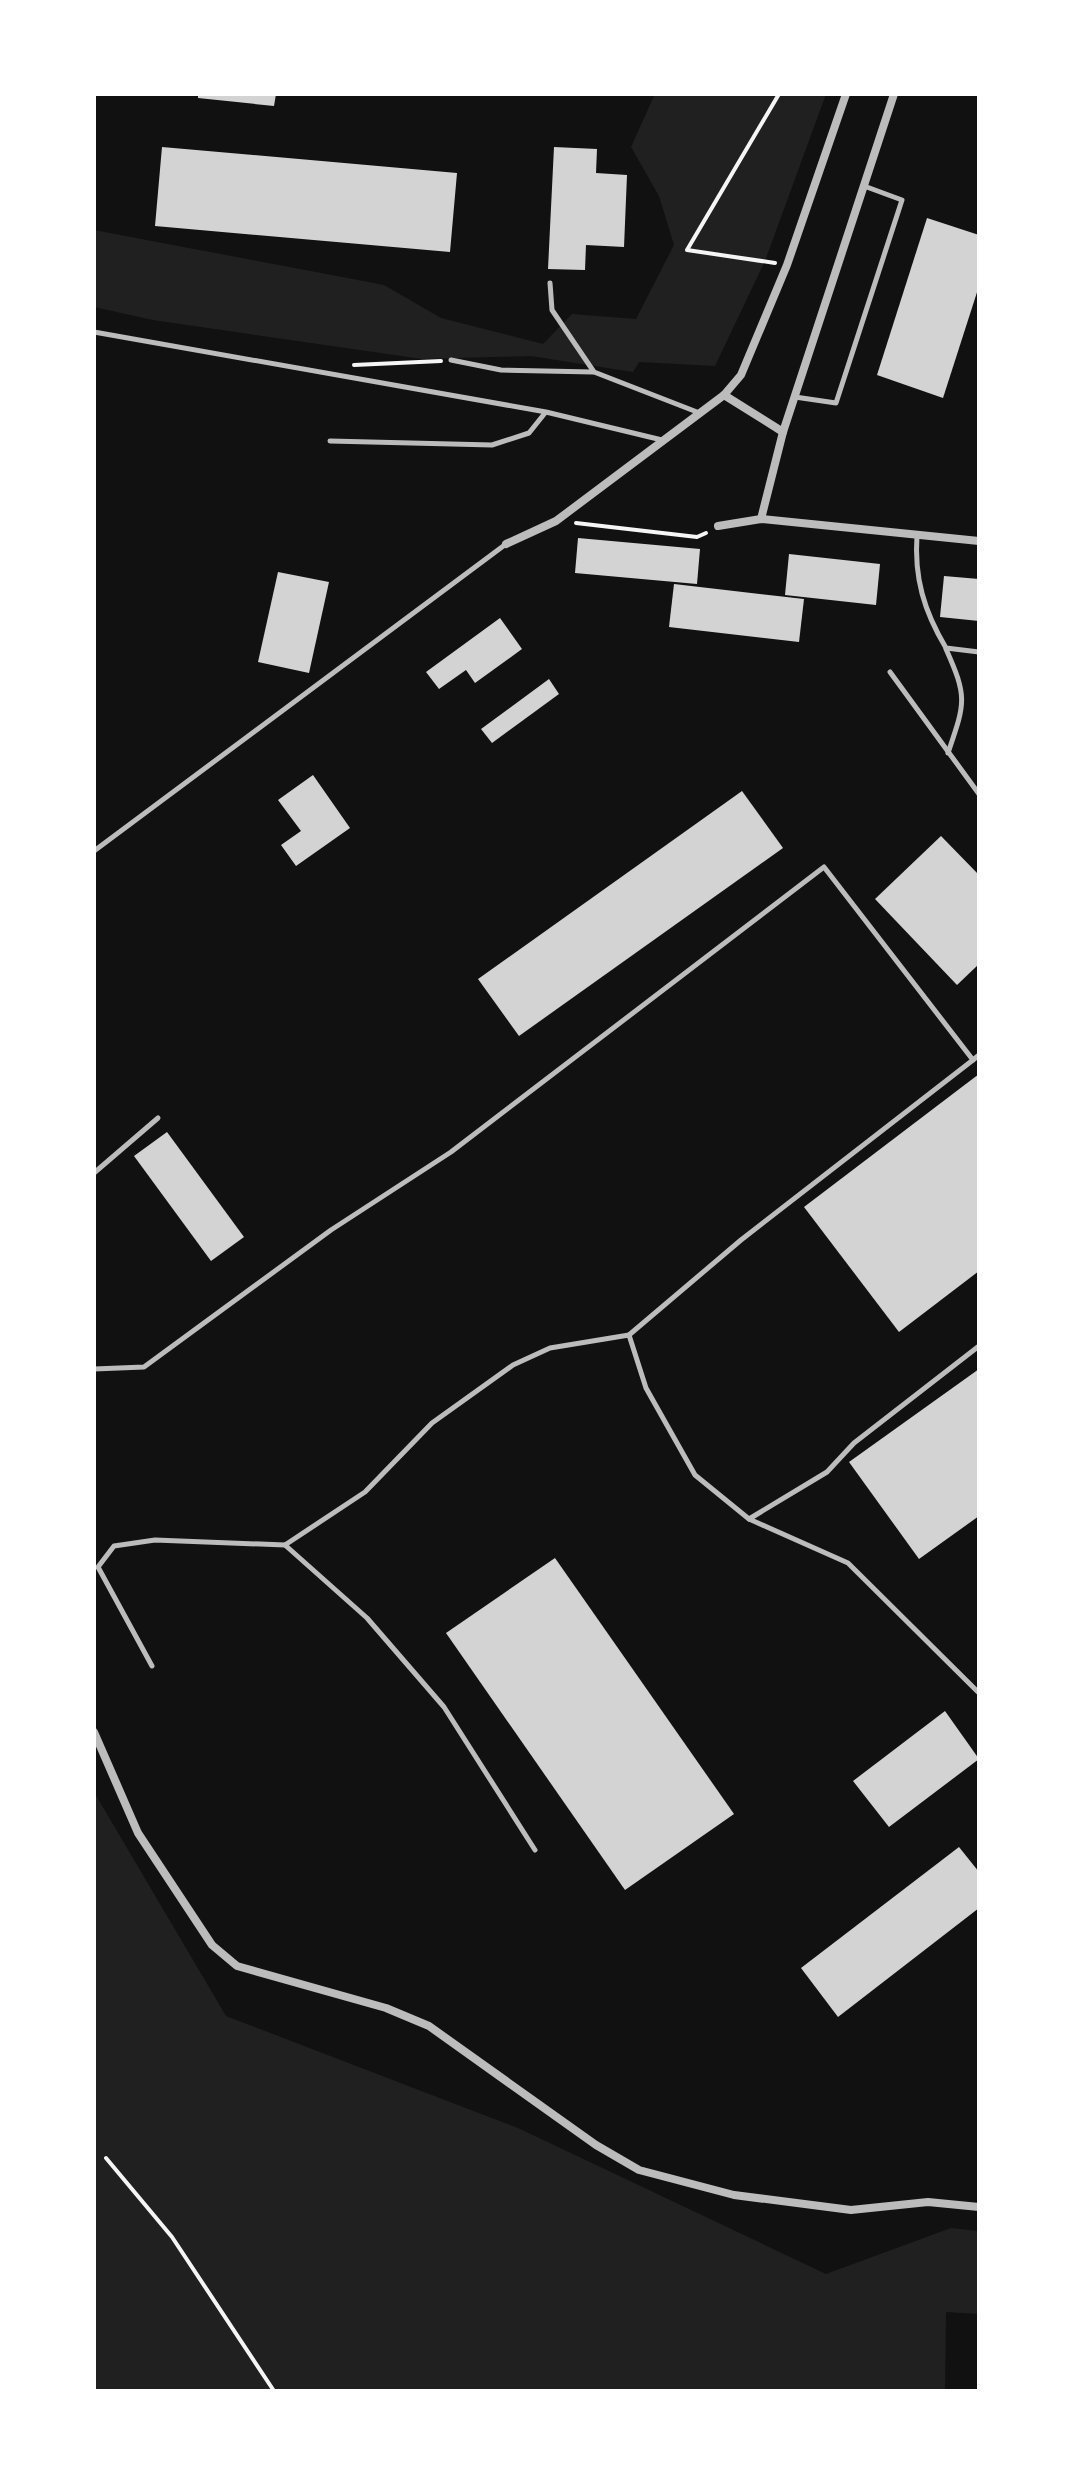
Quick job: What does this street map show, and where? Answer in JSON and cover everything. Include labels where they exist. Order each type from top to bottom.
[{"type":"street","points":[[506,544],[556,521],[697,412],[724,395],[741,375],[787,265],[846,94]]},
{"type":"street","points":[[761,519],[783,432],[894,94]]},
{"type":"street","points":[[724,395],[783,432]]},
{"type":"street","points":[[718,526],[761,519],[979,541]]},
{"type":"street","points":[[94,1732],[138,1833],[212,1945],[237,1966],[386,2008],[429,2026],[596,2145],[639,2170],[734,2195],[851,2210],[928,2202],[979,2207]]},
{"type":"lane","points":[[795,397],[836,403],[902,200],[863,186]]},
{"type":"lane","points":[[550,283],[552,310],[594,372]]},
{"type":"lane","points":[[94,332],[546,412],[662,440]]},
{"type":"lane","points":[[451,360],[501,370],[594,372],[697,412]]},
{"type":"lane","points":[[330,441],[492,445],[529,433],[546,412]]},
{"type":"lane","points":[[917,535],[914,567],[927,616],[963,686],[963,709],[948,753]]},
{"type":"lane","points":[[94,851],[506,544]]},
{"type":"lane","points":[[946,648],[979,652]]},
{"type":"lane","points":[[890,672],[979,794]]},
{"type":"lane","points":[[94,1369],[144,1367],[331,1230],[451,1152],[824,867],[976,1058],[741,1240],[629,1335],[550,1348],[513,1365],[432,1423],[365,1492],[285,1545],[155,1540],[114,1546],[98,1567],[152,1666]]},
{"type":"lane","points":[[94,1173],[158,1118]]},
{"type":"lane","points":[[629,1335],[646,1388],[695,1475],[749,1519],[848,1563],[979,1693]]},
{"type":"lane","points":[[749,1519],[827,1472],[854,1443],[979,1346]]},
{"type":"lane","points":[[285,1545],[367,1618],[444,1707],[535,1850]]},
{"type":"path","points":[[779,94],[687,250],[787,265]]},
{"type":"path","points":[[322,372],[369,361],[451,360]]},
{"type":"path","points":[[556,521],[697,537],[718,526]]},
{"type":"path","points":[[106,2158],[172,2237],[274,2391]]},
{"type":"shaded area","points":[[826,94],[765,261],[715,366],[639,362],[633,372],[531,356],[422,359],[153,320],[94,307],[94,230],[384,285],[441,318],[543,344],[572,314],[636,319],[674,245],[659,196],[631,147],[654,96]]},
{"type":"shaded area","points":[[94,1792],[226,2016],[518,2128],[826,2274],[951,2228],[979,2231],[979,2314],[946,2312],[945,2391],[94,2391]]},
{"type":"building","points":[[198,94],[276,94],[274,106],[198,98]]},
{"type":"building","points":[[162,147],[457,173],[450,252],[155,226]]},
{"type":"building","points":[[554,147],[597,149],[596,173],[627,175],[624,247],[586,245],[585,270],[548,269]]},
{"type":"building","points":[[927,218],[979,235],[979,286],[943,398],[877,375]]},
{"type":"building","points":[[578,538],[700,549],[697,584],[575,573]]},
{"type":"building","points":[[789,554],[880,564],[876,605],[785,595]]},
{"type":"building","points":[[278,572],[329,582],[309,673],[258,662]]},
{"type":"building","points":[[944,576],[979,579],[979,621],[940,617]]},
{"type":"building","points":[[674,584],[804,599],[799,642],[669,627]]},
{"type":"building","points":[[500,618],[522,649],[475,683],[466,670],[439,689],[426,672]]},
{"type":"building","points":[[549,679],[559,694],[492,743],[481,729]]},
{"type":"building","points":[[313,775],[350,828],[296,866],[281,845],[301,831],[278,800]]},
{"type":"building","points":[[742,791],[783,848],[519,1036],[478,979]]},
{"type":"building","points":[[941,836],[979,875],[979,964],[957,985],[875,899]]},
{"type":"building","points":[[979,1074],[979,1271],[899,1332],[804,1207]]},
{"type":"building","points":[[167,1132],[244,1237],[211,1261],[134,1156]]},
{"type":"building","points":[[979,1369],[979,1516],[919,1559],[849,1462]]},
{"type":"building","points":[[555,1558],[734,1814],[625,1890],[446,1633]]},
{"type":"building","points":[[945,1711],[979,1759],[889,1827],[853,1781]]},
{"type":"building","points":[[959,1847],[979,1872],[979,1908],[838,2017],[801,1968]]}]
